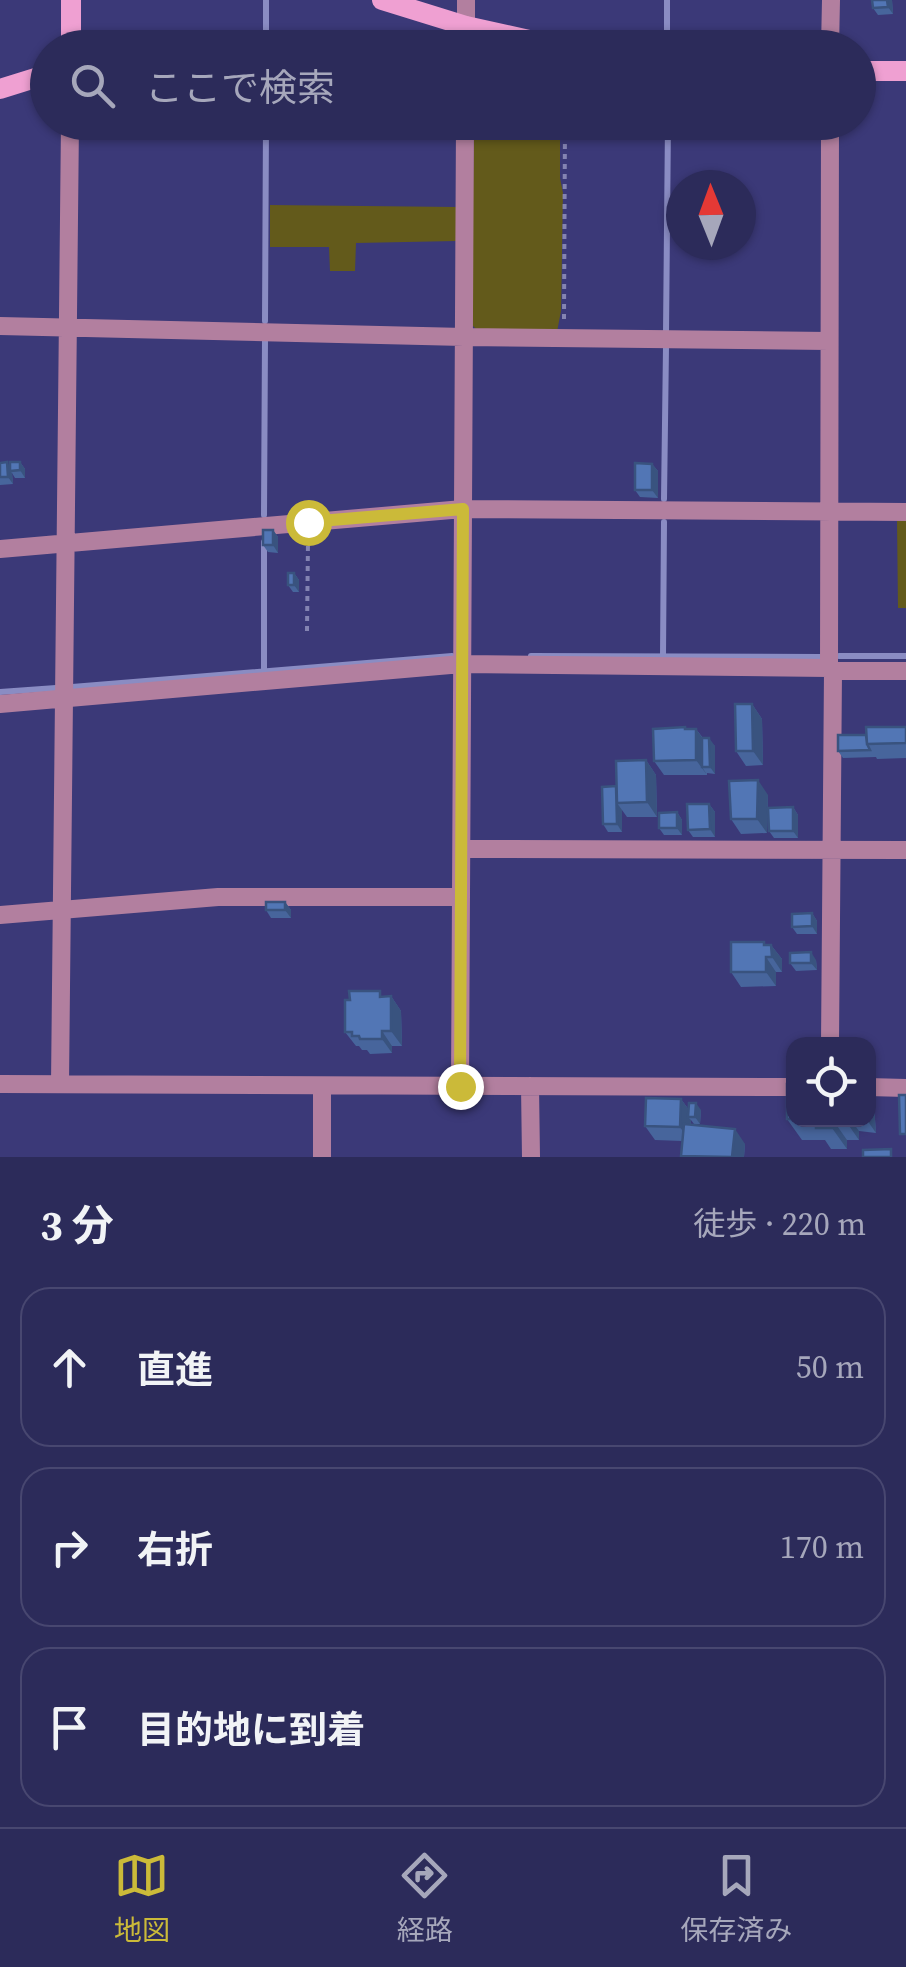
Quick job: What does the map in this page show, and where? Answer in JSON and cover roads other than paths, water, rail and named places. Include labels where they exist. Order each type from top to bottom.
[{"type":"main road","points":[[70,30],[71,0]]},
{"type":"main road","points":[[382,0],[450,30]]},
{"type":"main road","points":[[876,71],[906,72]]},
{"type":"main road","points":[[0,90],[30,80]]},
{"type":"street","points":[[466,0],[466,30]]},
{"type":"street","points":[[830,0],[830,30]]},
{"type":"street","points":[[60,1084],[70,140]]},
{"type":"street","points":[[460,1086],[465,140]]},
{"type":"street","points":[[830,140],[830,1037]]},
{"type":"street","points":[[0,326],[829,341]]},
{"type":"street","points":[[0,548],[463,509],[906,512]]},
{"type":"street","points":[[0,704],[462,664],[906,671]]},
{"type":"street","points":[[462,849],[906,850]]},
{"type":"street","points":[[0,915],[218,897],[461,896]]},
{"type":"street","points":[[0,1084],[786,1087]]},
{"type":"street","points":[[322,1086],[322,1157]]},
{"type":"street","points":[[530,1086],[531,1157]]},
{"type":"street","points":[[876,1088],[906,1088]]},
{"type":"waterway","points":[[266,0],[266,30]]},
{"type":"waterway","points":[[667,0],[667,30]]},
{"type":"waterway","points":[[265,321],[266,140]]},
{"type":"waterway","points":[[666,333],[668,140]]},
{"type":"waterway","points":[[264,515],[265,339]]},
{"type":"waterway","points":[[664,499],[666,347]]},
{"type":"waterway","points":[[663,656],[664,522]]},
{"type":"waterway","points":[[264,542],[264,671]]},
{"type":"waterway","points":[[72,687],[452,656]]},
{"type":"waterway","points":[[531,656],[820,657]]},
{"type":"waterway","points":[[839,656],[906,656]]},
{"type":"waterway","points":[[0,692],[56,688]]}]
